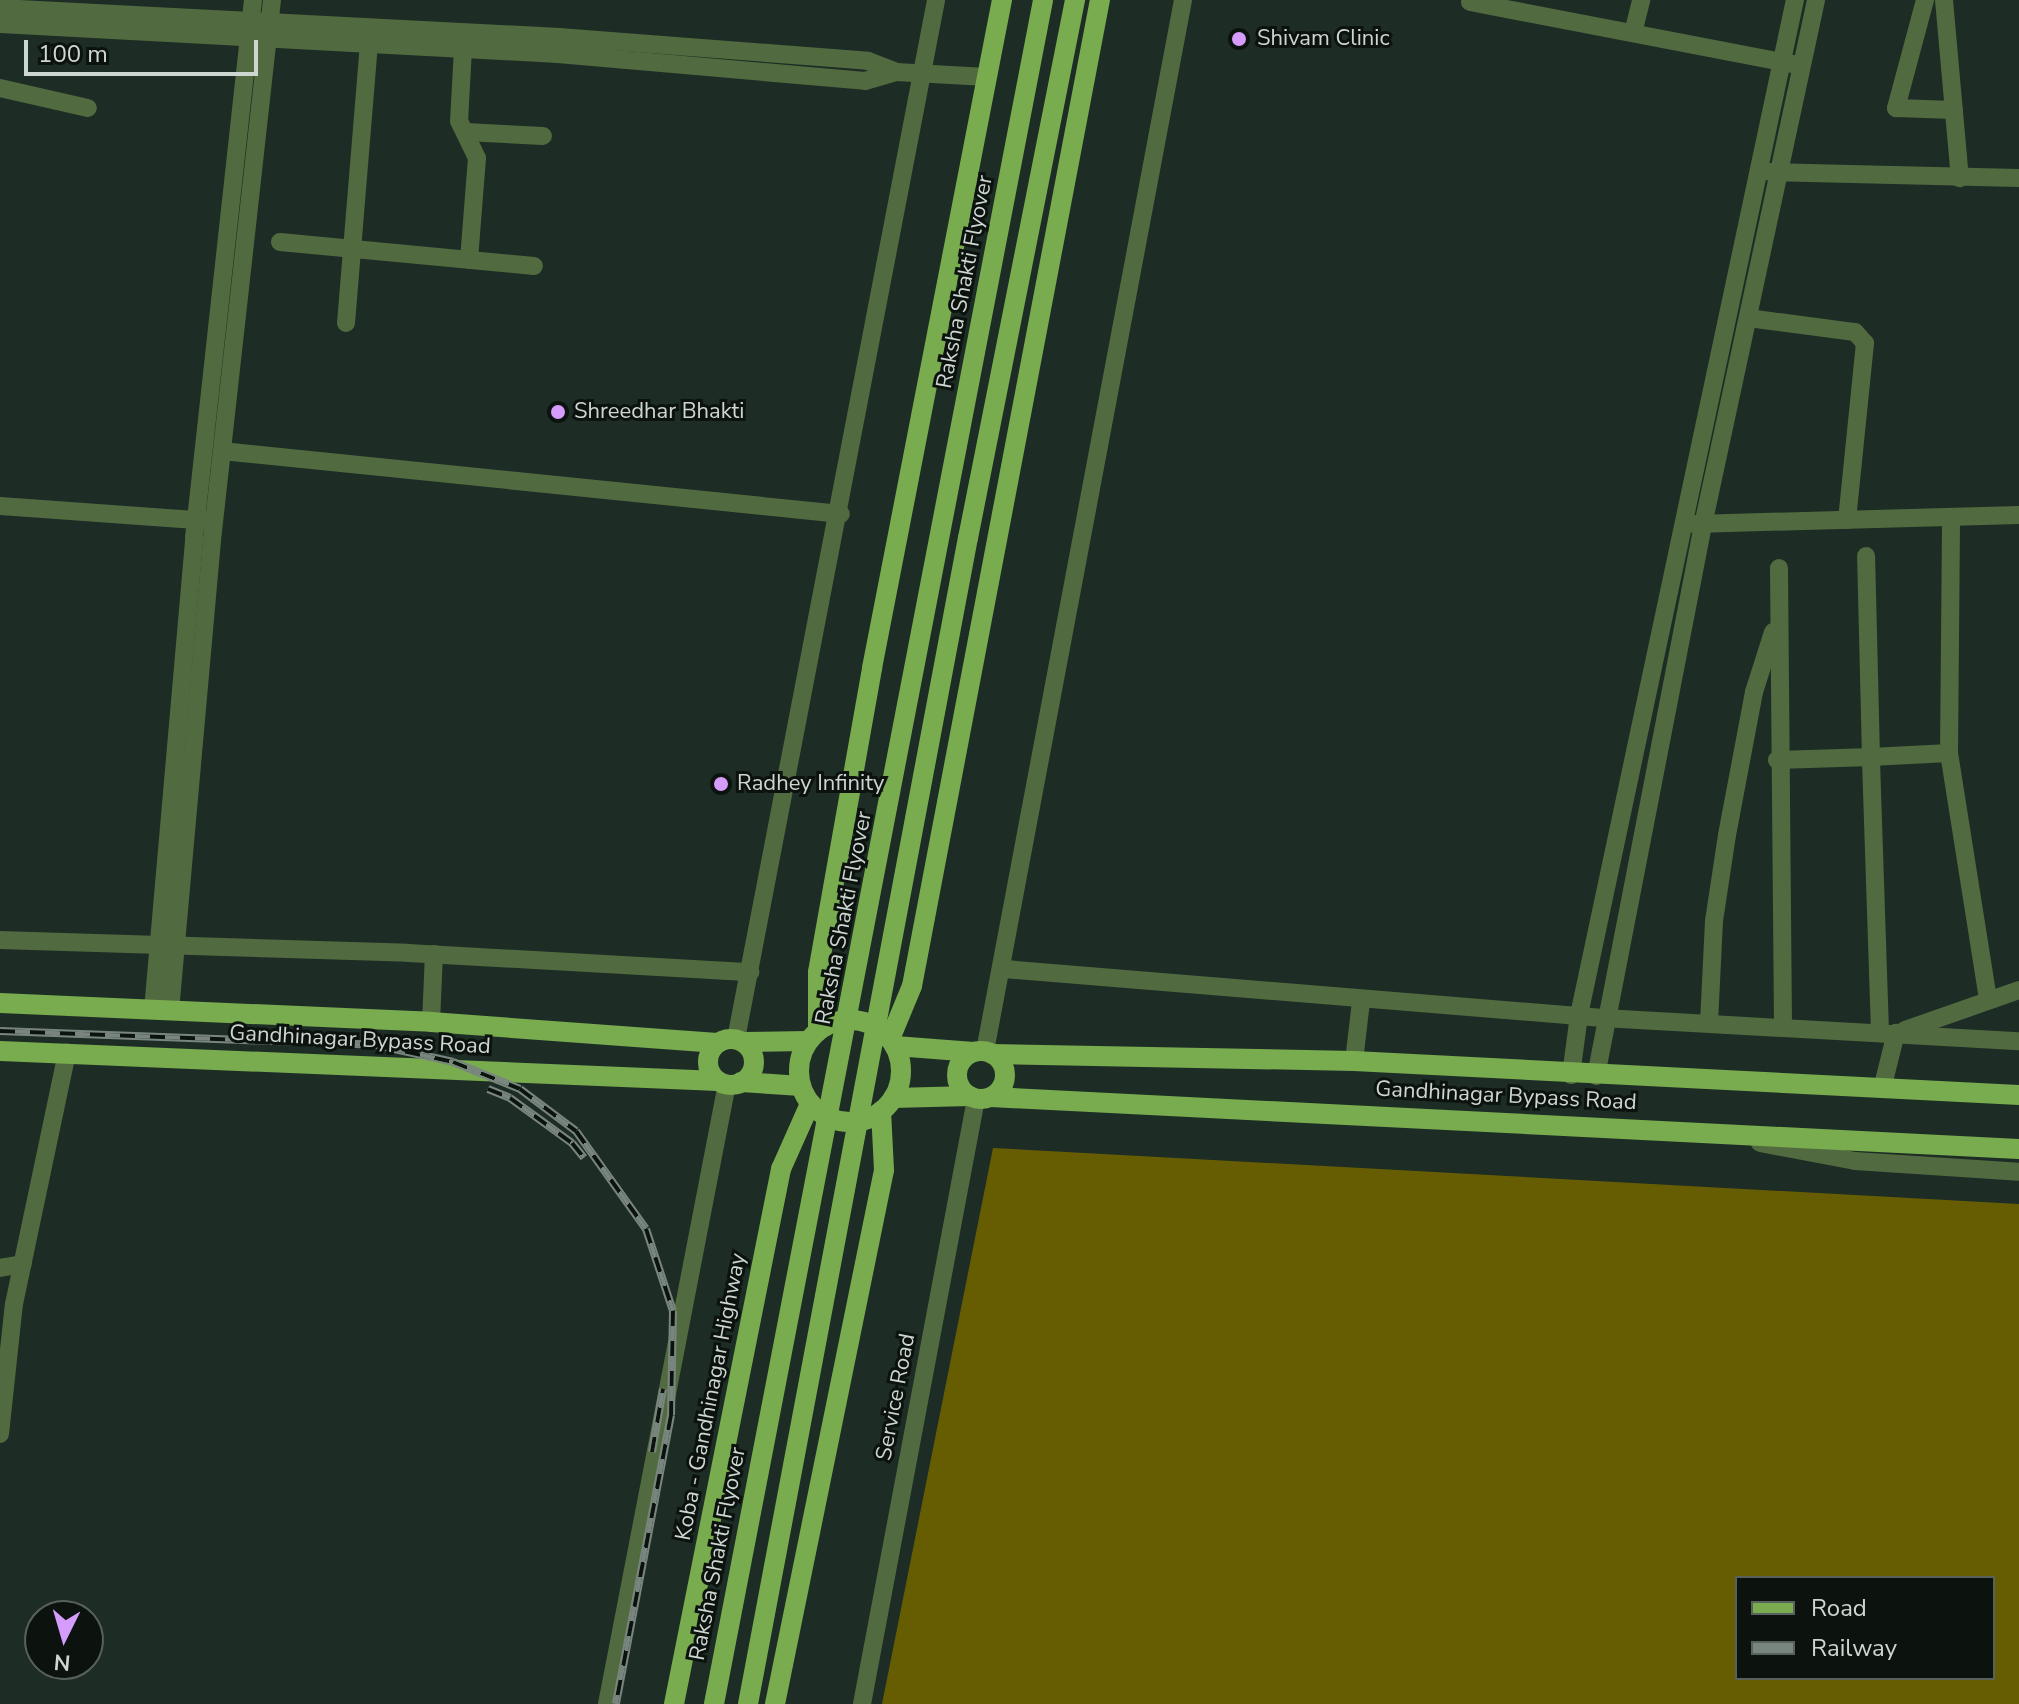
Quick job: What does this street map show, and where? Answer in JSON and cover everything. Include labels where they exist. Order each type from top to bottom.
[{"type":"main road","points":[[887,1105],[840,1121],[810,1104],[801,1086],[801,1056],[813,1036],[820,957],[1002,0]]},
{"type":"main road","name":"Raksha Shakti Flyover","points":[[714,1704],[1043,0]]},
{"type":"main road","points":[[748,1704],[856,1151],[965,554],[1075,0]]},
{"type":"main road","points":[[775,1704],[884,1170],[887,1105],[901,1074],[892,1042],[912,986],[1100,0]]},
{"type":"main road","name":"Gandhinagar Bypass Road","points":[[0,1003],[431,1022],[732,1041],[813,1036]]},
{"type":"main road","points":[[813,1036],[857,1020],[892,1042]]},
{"type":"main road","points":[[732,1041],[755,1062],[729,1083],[708,1060],[732,1041]]},
{"type":"main road","name":"Gandhinagar Bypass Road","points":[[892,1042],[984,1052],[1354,1061],[1571,1075],[2019,1095]]},
{"type":"main road","name":"Gandhinagar Bypass Road","points":[[0,1051],[801,1086]]},
{"type":"main road","points":[[984,1052],[1002,1063],[1005,1079],[979,1097],[958,1085],[957,1068],[984,1052]]},
{"type":"main road","name":"Gandhinagar Bypass Road","points":[[887,1105],[979,1097],[1687,1129],[2019,1149]]},
{"type":"main road","name":"Koba - Gandhinagar Highway","points":[[674,1704],[781,1169],[810,1104]]},
{"type":"street","points":[[162,1011],[176,947],[205,521],[222,451],[259,29],[253,0]]},
{"type":"street","points":[[162,1011],[157,946],[259,29],[272,0]]},
{"type":"street","points":[[732,1041],[750,972],[841,514],[936,0]]},
{"type":"street","points":[[984,1052],[1004,969],[1183,0]]},
{"type":"street","points":[[1633,33],[1641,0]]},
{"type":"street","points":[[1571,1075],[1579,1015],[1795,0]]},
{"type":"street","points":[[1596,1076],[1603,1018],[1703,525],[1816,0]]},
{"type":"street","points":[[1925,0],[1896,108],[1954,110]]},
{"type":"street","points":[[1944,0],[1960,178]]},
{"type":"street","points":[[1470,2],[1548,8],[1633,33],[1802,66]]},
{"type":"street","points":[[0,8],[865,81],[896,72],[987,77]]},
{"type":"street","points":[[0,24],[259,29],[868,61],[896,72]]},
{"type":"street","points":[[346,323],[369,41]]},
{"type":"street","points":[[463,48],[458,107],[477,158],[469,260]]},
{"type":"street","points":[[0,88],[88,108]]},
{"type":"street","points":[[465,132],[543,136]]},
{"type":"street","points":[[1758,171],[2019,178]]},
{"type":"street","points":[[280,242],[534,266]]},
{"type":"street","points":[[1748,318],[1855,332],[1865,343],[1847,520]]},
{"type":"street","points":[[222,451],[841,514]]},
{"type":"street","points":[[0,506],[205,521]]},
{"type":"street","points":[[1682,524],[2019,515]]},
{"type":"street","points":[[1951,517],[1949,753],[1988,999]]},
{"type":"street","points":[[1866,556],[1871,757],[1888,1032],[1882,1089]]},
{"type":"street","points":[[1779,568],[1777,760],[1783,1026]]},
{"type":"street","points":[[1709,1023],[1714,921],[1727,835],[1754,692],[1777,625]]},
{"type":"street","points":[[1777,760],[1949,753]]},
{"type":"street","points":[[0,940],[434,954],[750,972]]},
{"type":"street","points":[[431,1022],[434,954]]},
{"type":"street","points":[[1004,969],[1361,1001],[2019,1041]]},
{"type":"street","points":[[1888,1032],[2019,990]]},
{"type":"street","points":[[1354,1061],[1361,1001]]},
{"type":"street","points":[[0,1434],[23,1264],[67,1053]]},
{"type":"street","points":[[607,1704],[729,1083]]},
{"type":"street","name":"Service Road","points":[[862,1704],[979,1097]]},
{"type":"street","points":[[1687,1129],[1855,1161],[2019,1172]]},
{"type":"street","points":[[0,1268],[23,1264]]},
{"type":"shaded area","points":[[993,1148],[2019,1204],[2019,1704],[882,1704]]},
{"type":"railway","points":[[0,1031],[376,1045],[453,1062],[520,1089],[576,1131],[646,1229],[673,1311],[671,1415],[616,1704]]},
{"type":"railway","points":[[488,1089],[510,1098],[572,1143],[584,1158]]},
{"type":"railway","points":[[652,1452],[663,1389]]},
{"type":"place","name":"Shivam Clinic","points":[[1239,39]]},
{"type":"place","name":"Shreedhar Bhakti","points":[[558,412]]},
{"type":"place","name":"Radhey Infinity","points":[[721,784]]}]
